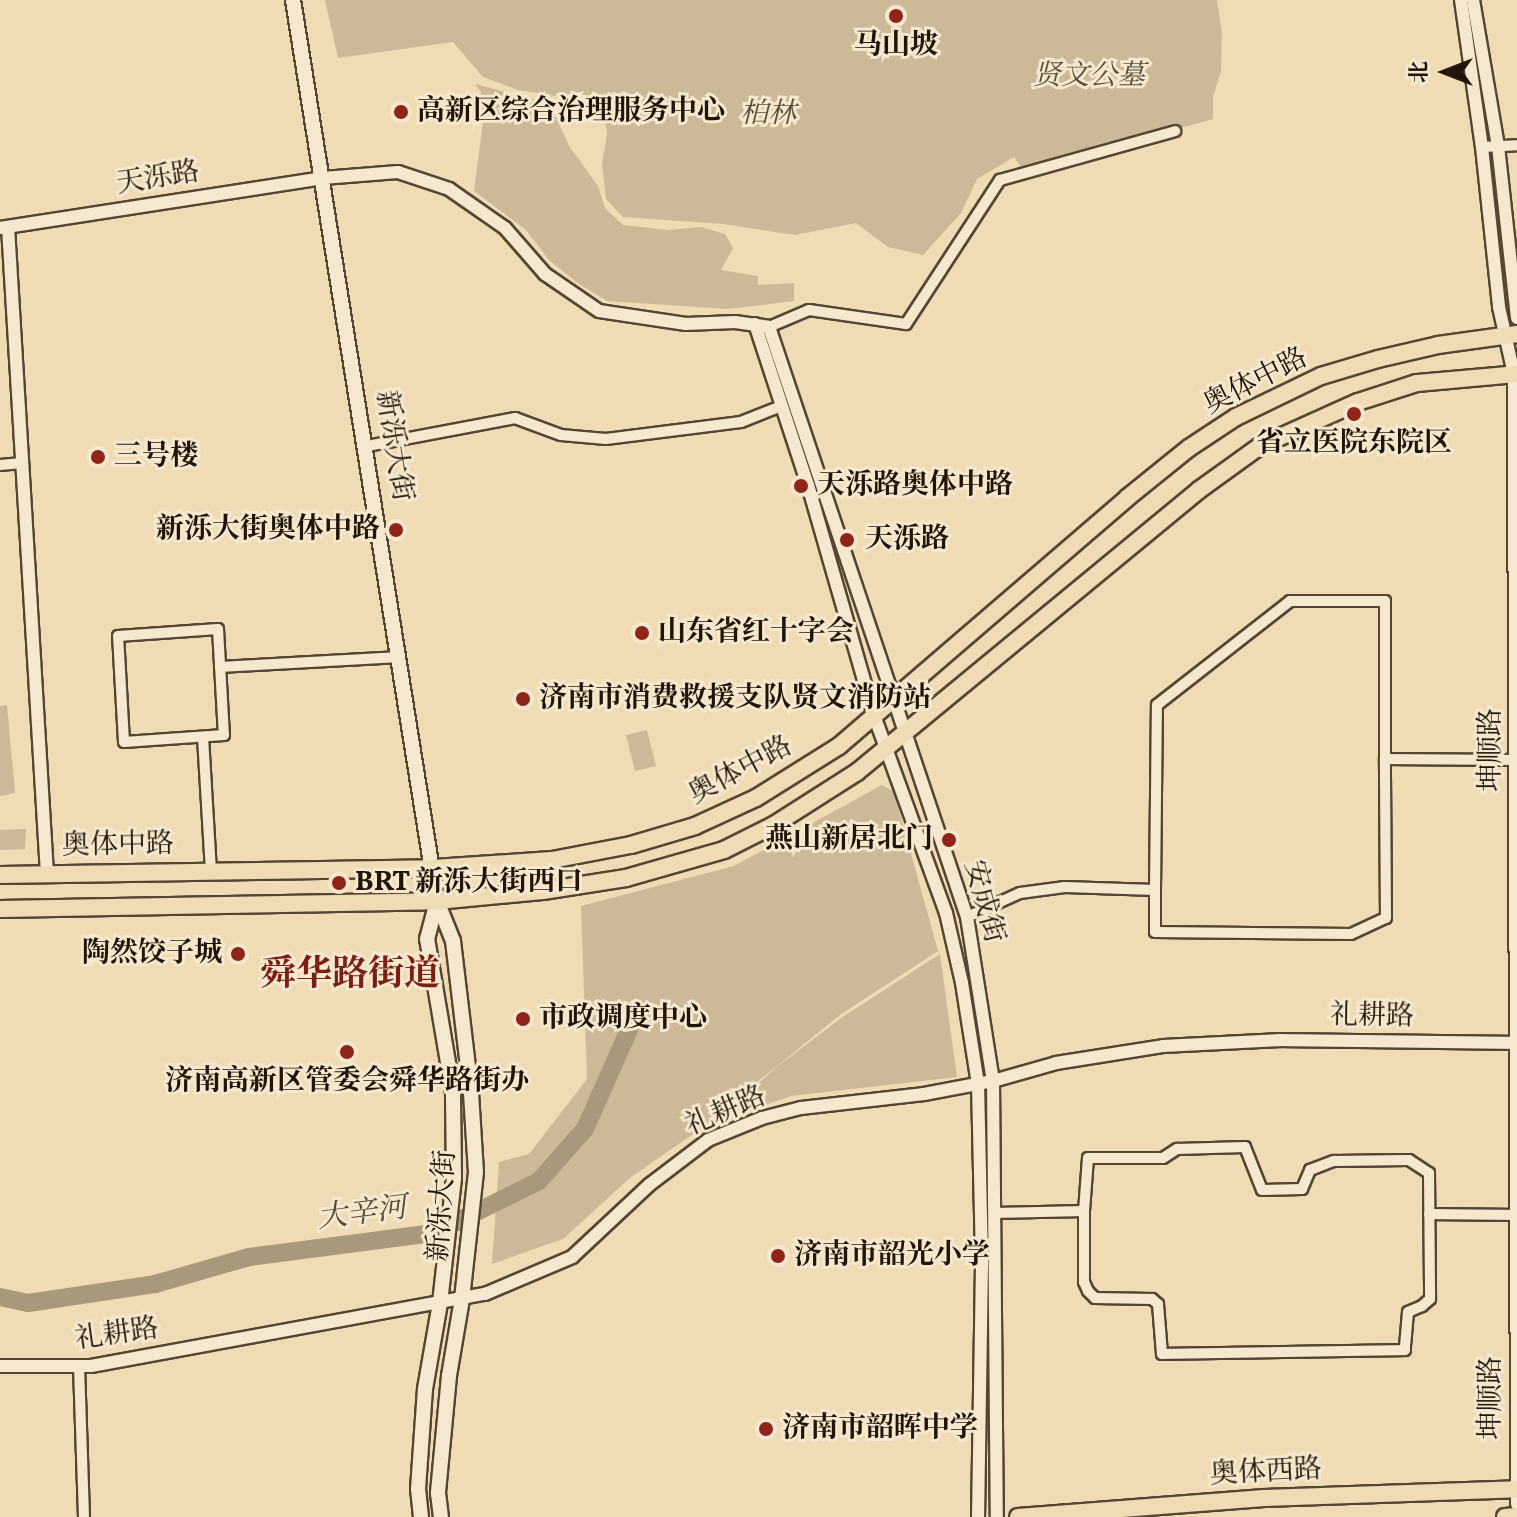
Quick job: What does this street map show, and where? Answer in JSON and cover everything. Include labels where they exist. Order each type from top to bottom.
[{"type":"main road","name":"新泺大街","points":[[293,0],[367,446],[437,901],[453,941],[471,1093],[475,1180],[462,1299],[449,1376],[438,1493],[441,1517]]},
{"type":"main road","name":"奥体中路","points":[[0,875],[434,868],[552,860],[631,845],[695,826],[756,798],[839,746],[1127,498],[1189,448],[1236,417],[1335,372],[1438,345],[1510,335]]},
{"type":"main road","points":[[0,909],[437,901],[543,891],[626,878],[724,850],[786,818],[857,772],[887,746],[906,735],[1175,509],[1260,446],[1358,402],[1417,383],[1515,374]]},
{"type":"main road","name":"新泺大街","points":[[421,1517],[418,1489],[425,1389],[440,1303],[454,1178],[453,1092],[427,939],[437,901]]},
{"type":"main road","name":"奥体西路","points":[[1018,1517],[1264,1498],[1517,1494]]},
{"type":"main road","points":[[1505,1517],[1517,1516]]},
{"type":"street","name":"坤顺路","points":[[1461,0],[1515,374],[1517,1494]]},
{"type":"street","points":[[1473,0],[1498,146],[1517,318]]},
{"type":"street","points":[[769,327],[809,310],[906,324],[1000,180],[1175,131]]},
{"type":"street","points":[[1482,147],[1517,145]]},
{"type":"street","name":"天泺路","points":[[4,227],[323,178],[398,172],[449,189],[505,228],[545,274],[599,311],[686,324],[755,324],[769,327]]},
{"type":"street","points":[[4,227],[47,873]]},
{"type":"street","points":[[755,324],[875,718],[887,746]]},
{"type":"street","name":"安成街","points":[[769,327],[967,917],[993,1081],[997,1517]]},
{"type":"street","points":[[367,446],[515,418],[561,435],[606,439],[741,422],[781,406]]},
{"type":"street","points":[[0,465],[22,463]]},
{"type":"street","points":[[1290,601],[1385,601],[1386,918],[1351,934],[1155,932],[1155,890],[1157,705],[1290,601]]},
{"type":"street","points":[[218,629],[224,735],[203,737],[124,742],[118,636],[218,629]]},
{"type":"street","points":[[220,667],[400,657]]},
{"type":"street","points":[[203,737],[211,871]]},
{"type":"street","name":"安成街","points":[[887,746],[946,913],[978,1084],[982,1264],[978,1517]]},
{"type":"street","points":[[1385,759],[1516,760]]},
{"type":"street","points":[[967,917],[1020,893],[1065,887],[1155,890]]},
{"type":"street","name":"礼耕路","points":[[0,1366],[79,1366],[485,1294],[572,1257],[649,1185],[708,1140],[762,1118],[801,1108],[978,1084],[1056,1063],[1163,1046],[1281,1040],[1517,1043]]},
{"type":"street","points":[[1245,1147],[1262,1190],[1302,1189],[1310,1170],[1334,1161],[1409,1160],[1429,1173],[1430,1299],[1408,1312],[1405,1350],[1162,1354],[1158,1304],[1152,1299],[1095,1298],[1088,1291],[1084,1282],[1084,1211],[1088,1158],[1163,1158],[1177,1149],[1245,1147]]},
{"type":"street","points":[[995,1213],[1084,1211]]},
{"type":"street","points":[[1429,1214],[1516,1215]]},
{"type":"street","points":[[79,1366],[84,1517]]},
{"type":"green space","name":"柏林","points":[[325,0],[1217,0],[1222,33],[1221,71],[1213,97],[1213,119],[1024,171],[1014,157],[977,179],[961,213],[923,255],[888,247],[856,223],[795,235],[723,224],[623,217],[606,199],[602,165],[607,133],[602,102],[579,93],[554,96],[518,90],[483,77],[453,42],[338,58]]},
{"type":"green space","points":[[475,84],[550,104],[569,146],[598,186],[605,208],[623,225],[668,230],[701,227],[725,234],[733,248],[721,270],[758,276],[758,285],[794,283],[794,301],[728,309],[607,301],[576,282],[549,260],[526,230],[474,191],[483,122],[481,92]]},
{"type":"green space","points":[[7,705],[15,793],[0,796],[0,706]]},
{"type":"green space","points":[[647,730],[656,766],[635,771],[626,735]]},
{"type":"green space","points":[[882,785],[894,792],[938,951],[840,1015],[692,1135],[631,1177],[563,1239],[492,1264],[499,1162],[529,1154],[587,1079],[581,906],[734,866]]},
{"type":"green space","points":[[26,829],[25,849],[0,850],[0,830]]},
{"type":"green space","points":[[940,954],[957,1077],[791,1096],[714,1123],[779,1065],[844,1016]]},
{"type":"waterway","name":"大辛河","points":[[0,1297],[28,1303],[155,1284],[249,1257],[434,1233],[539,1181],[585,1129],[632,1023]]},
{"type":"place","name":"马山坡","points":[[896,16]]},
{"type":"place","name":"高新区综合治理服务中心","points":[[401,112]]},
{"type":"place","name":"省立医院东院区","points":[[1354,414]]},
{"type":"place","name":"三号楼","points":[[98,457]]},
{"type":"place","name":"天泺路奥体中路","points":[[801,486]]},
{"type":"place","name":"新泺大街奥体中路","points":[[396,530]]},
{"type":"place","name":"天泺路","points":[[847,540]]},
{"type":"place","name":"山东省红十字会","points":[[642,633]]},
{"type":"place","name":"济南市消费救援支队贤文消防站","points":[[523,699]]},
{"type":"place","name":"燕山新居北门","points":[[949,840]]},
{"type":"place","name":"BRT 新泺大街西口","points":[[339,883]]},
{"type":"place","name":"陶然饺子城","points":[[238,954]]},
{"type":"place","name":"市政调度中心","points":[[523,1019]]},
{"type":"place","name":"济南高新区管委会舜华路街办","points":[[347,1052]]},
{"type":"place","name":"济南市韶光小学","points":[[778,1256]]},
{"type":"place","name":"济南市韶晖中学","points":[[766,1429]]},
{"type":"district","name":"舜华路街道","points":[[350,977]]},
{"type":"park label","name":"贤文公墓","points":[[1089,77]]}]
